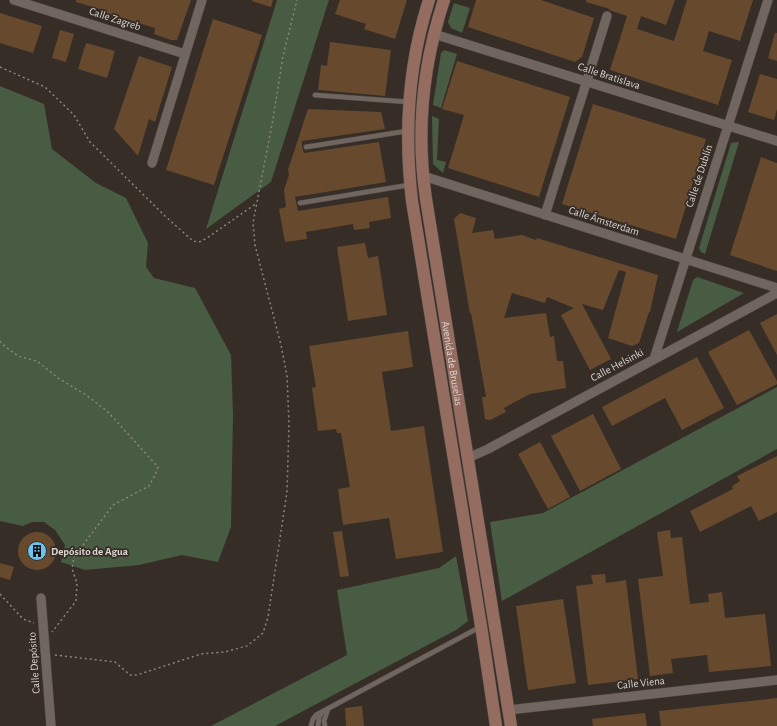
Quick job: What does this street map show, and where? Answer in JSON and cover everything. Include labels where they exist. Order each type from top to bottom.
[{"type":"main road","name":"Avenida de Bruselas","points":[[429,0],[420,30],[412,71],[408,131],[410,181],[496,726]]},
{"type":"main road","name":"Avenida de Bruselas","points":[[444,0],[434,34],[426,73],[422,110],[421,140],[423,176],[511,726]]},
{"type":"main road","points":[[420,30],[434,34]]},
{"type":"main road","points":[[410,181],[423,176]]},
{"type":"main road","points":[[455,461],[468,458]]},
{"type":"main road","points":[[481,626],[494,623]]},
{"type":"main road","points":[[494,712],[508,710]]},
{"type":"street","name":"Calle Zagreb","points":[[14,0],[185,54]]},
{"type":"street","points":[[152,163],[202,0]]},
{"type":"street","name":"Calle de Dublín","points":[[654,359],[768,0]]},
{"type":"street","points":[[545,215],[607,16]]},
{"type":"street","name":"Calle Bratislava","points":[[434,34],[777,142]]},
{"type":"street","name":"Calle Ámsterdam","points":[[423,176],[777,288]]},
{"type":"street","name":"Calle Helsinki","points":[[468,458],[488,449],[777,293]]},
{"type":"street","name":"Calle Depósito","points":[[41,598],[51,726]]},
{"type":"street","name":"Calle Viena","points":[[508,710],[777,680]]},
{"type":"lane","points":[[315,94],[409,102]]},
{"type":"lane","points":[[306,147],[408,131]]},
{"type":"lane","points":[[300,203],[410,181]]},
{"type":"lane","points":[[312,726],[316,715],[481,626]]},
{"type":"lane","points":[[325,726],[324,721],[328,709]]},
{"type":"lane","points":[[318,726],[319,717],[322,712]]},
{"type":"path","points":[[46,654],[115,662],[130,675],[137,675],[201,654],[224,652],[247,646],[263,633],[268,617],[287,492],[289,424],[287,376],[281,345],[255,245],[253,223],[273,119],[283,56],[297,0]]},
{"type":"path","points":[[0,67],[45,87],[74,115],[90,142],[165,216],[193,241],[199,242],[207,238],[257,203]]},
{"type":"path","points":[[0,342],[18,356],[37,361],[58,378],[86,394],[107,411],[158,467],[149,486],[113,505],[74,557],[72,569],[77,583],[76,601],[44,644]]},
{"type":"path","points":[[0,594],[23,619],[44,627]]},
{"type":"green space","points":[[277,0],[329,0],[271,182],[206,229]]},
{"type":"green space","points":[[454,3],[470,8],[462,33],[451,28],[448,22]]},
{"type":"green space","points":[[444,50],[457,54],[441,108],[433,105],[441,53]]},
{"type":"green space","points":[[0,86],[44,104],[52,149],[96,183],[126,198],[148,243],[146,267],[154,278],[195,288],[231,355],[233,414],[231,527],[218,562],[182,555],[139,565],[85,570],[61,562],[65,545],[55,530],[44,522],[32,522],[23,526],[0,521]]},
{"type":"green space","points":[[432,116],[439,119],[437,160],[446,162],[443,173],[433,164]]},
{"type":"green space","points":[[739,142],[705,254],[701,252],[699,248],[731,143]]},
{"type":"green space","points":[[697,277],[744,293],[677,332],[693,280]]},
{"type":"green space","points":[[777,387],[777,449],[502,601],[490,522],[543,513]]},
{"type":"green space","points":[[456,556],[468,621],[456,630],[275,726],[211,726],[347,655],[337,590],[439,568]]},
{"type":"building","points":[[76,0],[191,0],[177,40],[171,40],[154,34],[155,28],[103,12],[103,10],[76,2]]},
{"type":"building","points":[[252,0],[273,0],[271,7]]},
{"type":"building","points":[[340,0],[407,0],[395,39],[364,29],[366,24],[335,14]]},
{"type":"building","points":[[476,0],[541,0],[594,18],[582,57],[575,62],[468,27]]},
{"type":"building","points":[[586,0],[675,0],[666,25],[641,16],[637,29],[674,41],[687,0],[753,0],[740,41],[709,31],[703,51],[732,60],[718,105],[610,70],[627,16],[586,2]]},
{"type":"building","points":[[0,13],[42,26],[33,53],[0,43]]},
{"type":"building","points":[[213,19],[262,35],[214,185],[166,170]]},
{"type":"building","points":[[60,30],[74,34],[66,62],[52,58]]},
{"type":"building","points":[[775,33],[777,33],[777,61],[768,58]]},
{"type":"building","points":[[330,42],[391,50],[385,96],[318,90],[321,65],[327,66]]},
{"type":"building","points":[[86,43],[115,51],[107,78],[78,69]]},
{"type":"building","points":[[139,56],[172,67],[155,122],[149,119],[138,156],[114,129]]},
{"type":"building","points":[[457,61],[570,97],[539,197],[448,168],[464,115],[442,109]]},
{"type":"building","points":[[760,74],[777,79],[777,109],[774,120],[748,112]]},
{"type":"building","points":[[593,104],[706,139],[676,239],[562,204]]},
{"type":"building","points":[[308,109],[381,112],[385,129],[302,141],[302,147],[304,153],[379,142],[386,182],[295,197],[298,211],[388,197],[391,218],[369,222],[370,228],[354,230],[353,224],[306,232],[307,239],[285,242],[279,209],[286,207],[284,190],[289,175],[288,170]]},
{"type":"building","points":[[761,157],[777,163],[777,271],[730,255]]},
{"type":"building","points":[[460,213],[476,218],[472,233],[493,230],[495,239],[522,235],[536,240],[537,238],[658,275],[650,312],[639,343],[632,346],[608,338],[626,272],[619,270],[603,310],[582,304],[611,359],[590,370],[561,315],[574,308],[547,297],[545,303],[512,293],[504,318],[546,313],[550,337],[554,336],[557,361],[563,361],[566,388],[530,394],[504,408],[506,412],[490,420],[485,419],[482,397],[486,397],[454,219]]},
{"type":"building","points":[[365,243],[368,258],[378,256],[387,315],[348,321],[337,247]]},
{"type":"building","points":[[777,314],[777,355],[760,323]]},
{"type":"building","points":[[749,330],[777,381],[777,384],[737,405],[708,352]]},
{"type":"building","points":[[408,331],[413,367],[382,372],[391,431],[424,426],[443,552],[396,559],[389,518],[343,525],[338,489],[350,487],[341,433],[337,433],[336,429],[318,431],[312,388],[316,387],[309,346]]},
{"type":"building","points":[[697,357],[724,408],[682,430],[665,398],[612,426],[602,407]]},
{"type":"building","points":[[593,414],[621,469],[580,491],[551,436]]},
{"type":"building","points":[[540,442],[570,497],[548,509],[518,454]]},
{"type":"building","points":[[777,456],[777,512],[759,521],[751,506],[700,532],[690,511],[733,489],[732,486],[740,481],[737,476]]},
{"type":"building","points":[[670,530],[671,538],[682,537],[690,604],[709,602],[708,594],[722,592],[725,618],[765,614],[771,666],[709,672],[707,655],[671,659],[673,673],[650,676],[638,579],[663,576],[657,532]]},
{"type":"building","points":[[342,531],[349,576],[340,577],[333,532]]},
{"type":"building","name":"Depósito de Agua","points":[[33,532],[41,532],[48,535],[53,540],[56,551],[53,562],[48,567],[41,570],[33,570],[26,567],[21,562],[18,555],[18,547],[21,540],[26,535]]},
{"type":"building","points":[[0,563],[14,567],[10,580],[0,577]]},
{"type":"building","points":[[605,574],[606,583],[626,580],[638,679],[588,685],[576,586],[593,584],[591,575]]},
{"type":"building","points":[[563,599],[576,683],[528,690],[516,606]]},
{"type":"building","points":[[777,698],[777,726],[661,726],[659,711]]},
{"type":"building","points":[[362,706],[364,726],[346,726],[345,708]]},
{"type":"building","points":[[645,713],[647,726],[593,726],[592,719]]},
{"type":"place","name":"Depósito de Agua","points":[[37,551]]}]
